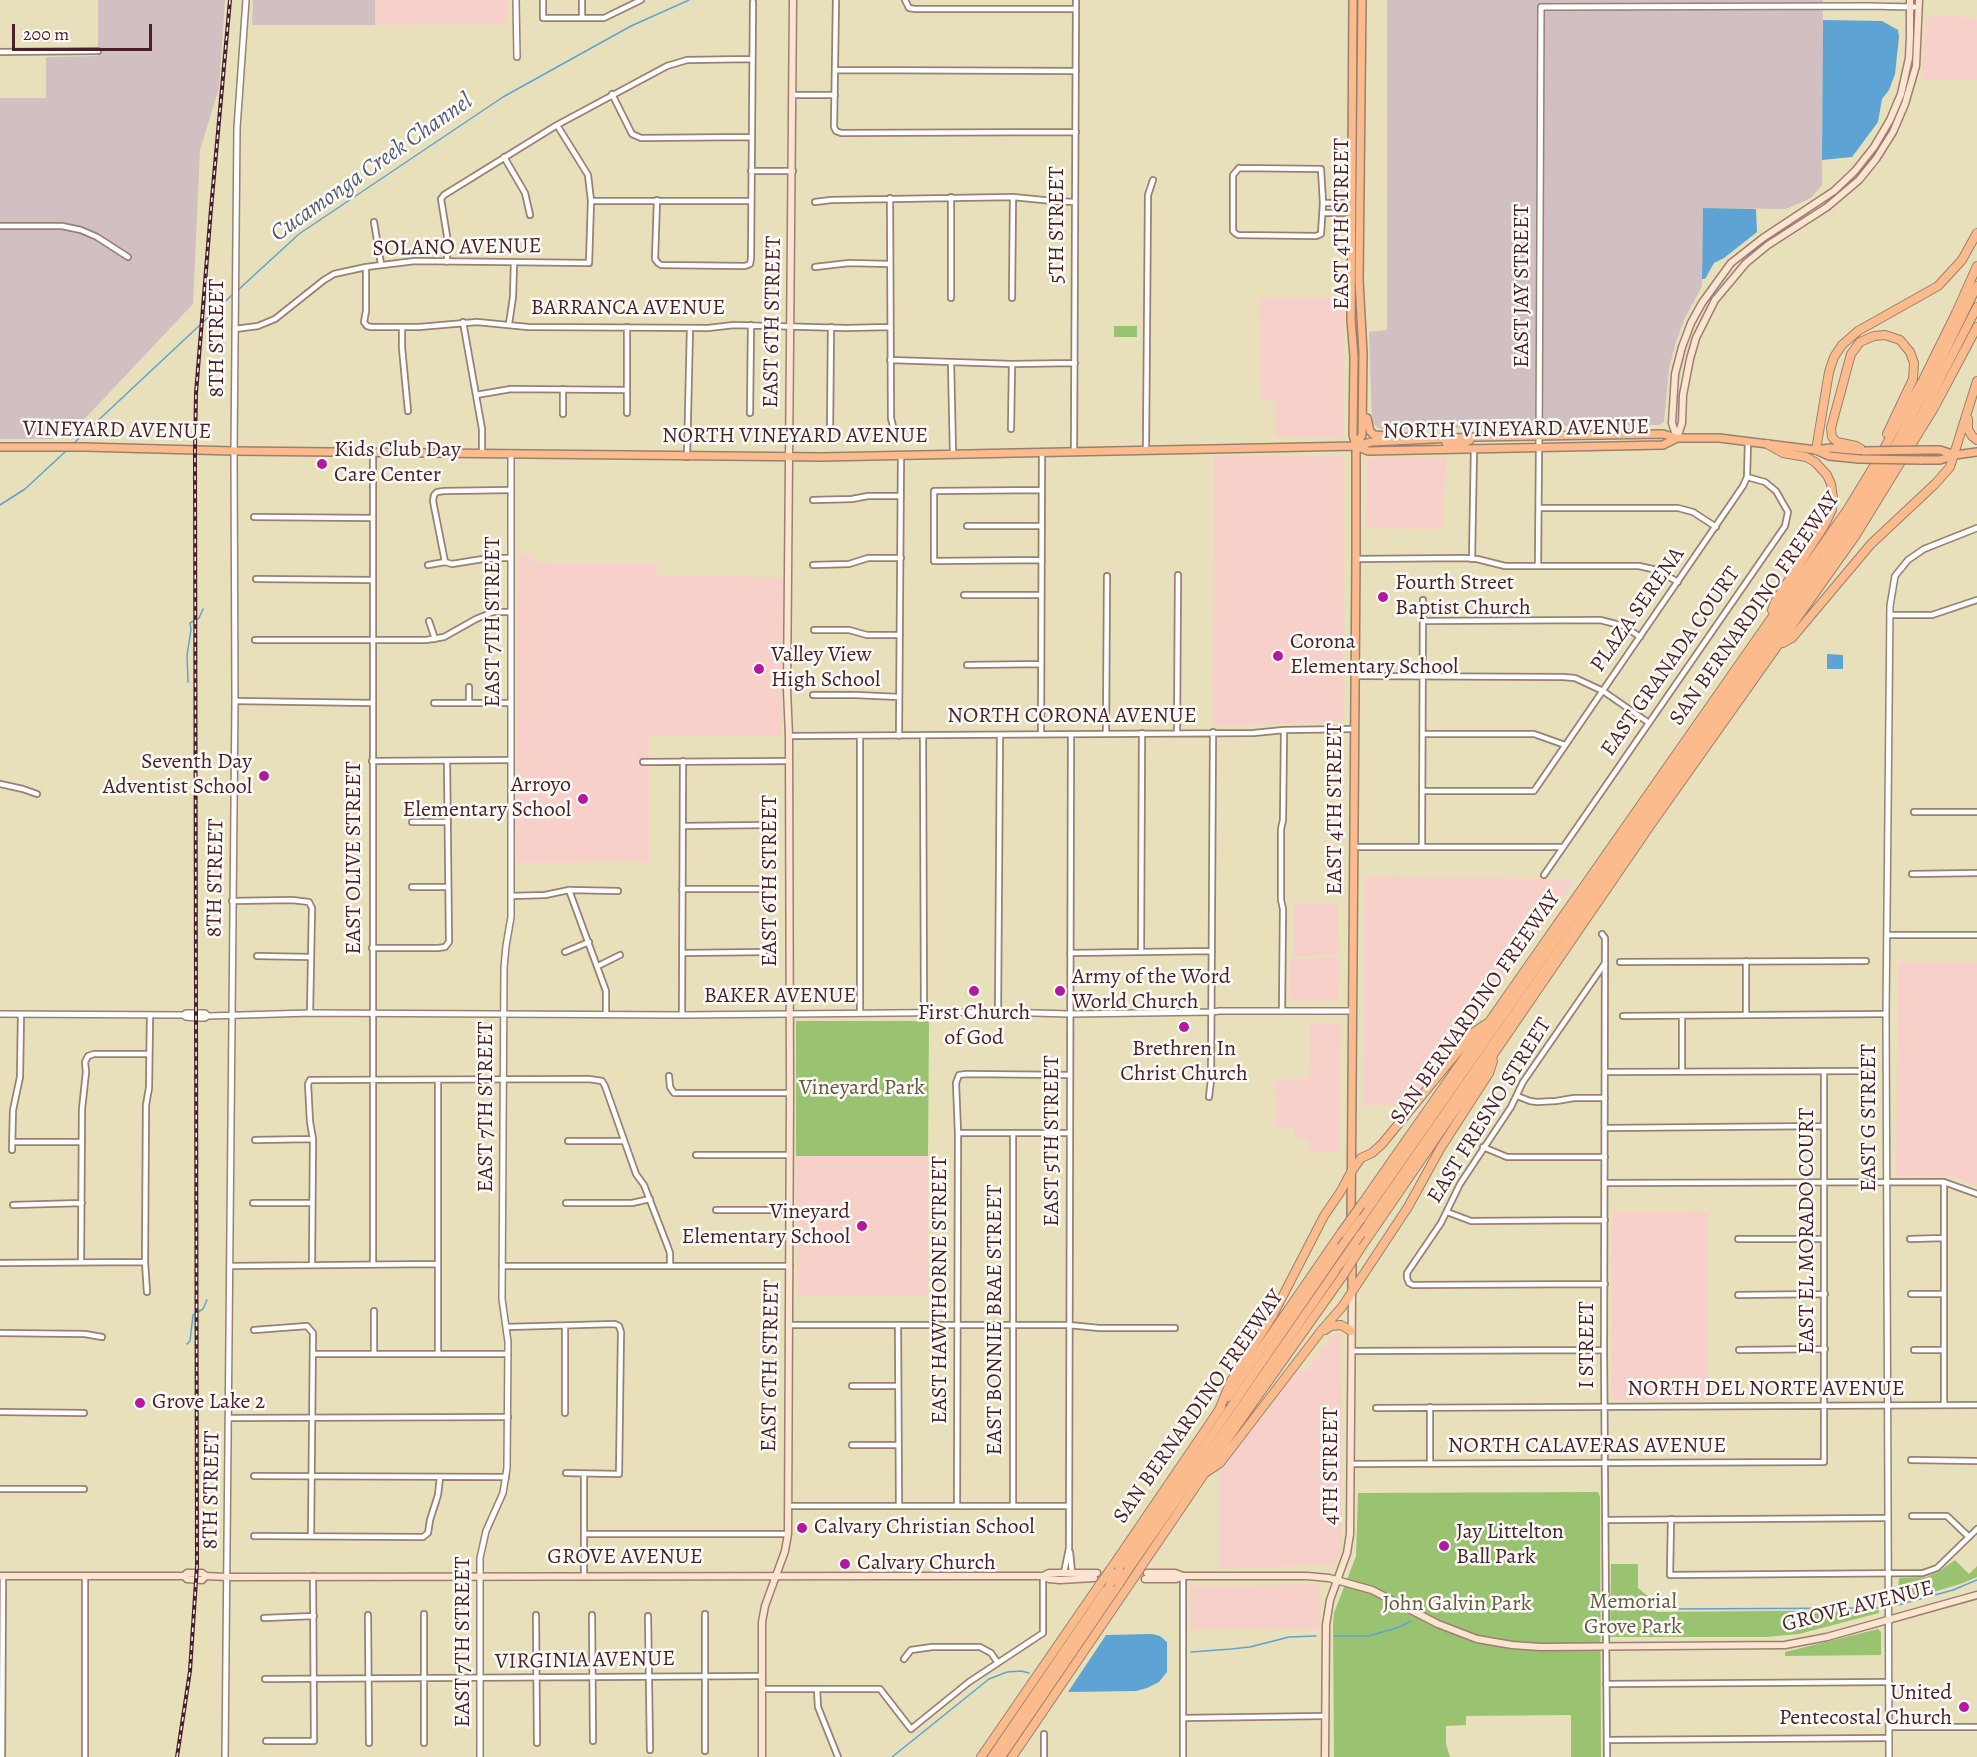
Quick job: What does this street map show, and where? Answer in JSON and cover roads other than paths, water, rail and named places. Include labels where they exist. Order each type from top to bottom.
[{"type":"highway","points":[[1816,450],[1829,372],[1834,357],[1842,345],[1858,331],[1938,286],[1962,260],[1977,233]]},
{"type":"highway","name":"SAN BERNARDINO FREEWAY","points":[[981,1757],[1097,1578],[1110,1570],[1341,1233],[1847,510],[1923,380],[1977,266]]},
{"type":"highway","points":[[992,1757],[1360,1219],[1849,520],[1898,441],[1977,286]]},
{"type":"highway","points":[[1001,1757],[1360,1234],[1853,527],[1922,414],[1977,307]]},
{"type":"highway","name":"SAN BERNARDINO FREEWAY","points":[[1012,1757],[1129,1585],[1143,1574],[1205,1473],[1665,805],[1856,535],[1934,408],[1977,327]]},
{"type":"highway","points":[[1864,451],[1856,446],[1835,440],[1831,433],[1832,422],[1849,358],[1854,348],[1868,338],[1888,336],[1899,340],[1910,352],[1914,372],[1874,466]]},
{"type":"highway","points":[[1780,645],[1792,638],[1871,544],[1950,467],[1977,381]]},
{"type":"highway","points":[[1969,406],[1968,429],[1977,440]]},
{"type":"highway","points":[[1765,625],[1776,600],[1824,526],[1832,510],[1833,498],[1827,475],[1815,462],[1806,457],[1783,453],[1767,444]]},
{"type":"highway","points":[[1219,1410],[1231,1381],[1274,1315],[1324,1216],[1351,1172],[1361,1158],[1372,1153],[1382,1144],[1474,1032],[1490,1020]]},
{"type":"highway","points":[[1205,1473],[1220,1463],[1321,1330],[1342,1307],[1408,1207],[1445,1142],[1490,1073],[1495,1053]]},
{"type":"highway","points":[[1314,1342],[1331,1326],[1341,1325],[1351,1331]]},
{"type":"main road","name":"EAST 6TH STREET","points":[[762,1757],[763,1614],[785,1551],[788,1534],[790,1093],[787,689],[794,0]]},
{"type":"main road","name":"EAST 4TH STREET","points":[[1351,1172],[1356,559],[1356,446],[1353,435],[1354,357],[1351,329],[1353,0]]},
{"type":"main road","name":"EAST 4TH STREET","points":[[1356,446],[1362,435],[1363,353],[1359,280],[1362,0]]},
{"type":"main road","points":[[1677,438],[1672,423],[1675,374],[1691,323],[1702,303],[1731,263],[1762,238],[1834,191],[1856,171],[1874,147],[1890,120],[1900,94],[1909,58],[1910,4]]},
{"type":"main road","points":[[1677,438],[1682,423],[1683,395],[1690,359],[1699,332],[1715,300],[1746,263],[1768,245],[1827,207],[1858,180],[1876,159],[1893,132],[1905,104],[1916,66],[1919,4]]},
{"type":"main road","points":[[1363,353],[1366,363],[1367,424],[1370,431],[1374,435],[1409,437],[1416,441]]},
{"type":"main road","name":"NORTH VINEYARD AVENUE","points":[[234,451],[791,457],[1356,446],[1371,442],[1475,437],[1663,434],[1677,438],[1719,438],[1816,450],[1830,448],[1864,451],[1940,450],[1955,455]]},
{"type":"main road","points":[[1429,449],[1436,444],[1466,442],[1475,437]]},
{"type":"main road","name":"NORTH VINEYARD AVENUE","points":[[1356,446],[1368,450],[1663,445],[1677,438]]},
{"type":"main road","name":"VINEYARD AVENUE","points":[[0,447],[234,451]]},
{"type":"main road","name":"NORTH VINEYARD AVENUE","points":[[1816,450],[1829,456],[1859,459],[1920,460],[1940,460],[1977,452]]},
{"type":"main road","name":"4TH STREET","points":[[1325,1757],[1325,1637],[1328,1606],[1347,1553],[1349,1540],[1351,1172]]},
{"type":"main road","name":"GROVE AVENUE","points":[[2,1576],[184,1576],[187,1580],[202,1580],[206,1576],[1043,1576],[1049,1573],[1072,1573],[1097,1578]]},
{"type":"main road","name":"GROVE AVENUE","points":[[1143,1574],[1307,1576],[1338,1580],[1372,1590],[1438,1624],[1477,1639],[1540,1647],[1785,1645],[1827,1637],[1977,1595]]},
{"type":"main road","name":"GROVE AVENUE","points":[[1043,1576],[1049,1579],[1097,1578]]},
{"type":"street","name":"8TH STREET","points":[[225,1757],[235,701],[235,273],[237,128],[246,0]]},
{"type":"street","points":[[516,0],[517,57]]},
{"type":"street","points":[[543,0],[543,18],[604,18],[641,0]]},
{"type":"street","points":[[582,0],[582,18]]},
{"type":"street","points":[[626,0],[629,6]]},
{"type":"street","points":[[836,0],[834,128],[836,131],[841,133],[1076,132]]},
{"type":"street","points":[[905,0],[909,8],[915,9],[1076,9]]},
{"type":"street","name":"5TH STREET","points":[[1074,451],[1076,0]]},
{"type":"street","points":[[657,200],[655,259],[658,263],[661,265],[745,266],[750,264],[753,2]]},
{"type":"street","points":[[1910,4],[1919,4]]},
{"type":"street","name":"EAST JAY STREET","points":[[1538,566],[1541,7],[1910,4]]},
{"type":"street","points":[[0,52],[98,51]]},
{"type":"street","points":[[447,262],[447,236],[441,200],[444,195],[557,125],[652,73],[687,60],[752,59]]},
{"type":"street","points":[[836,70],[1076,71]]},
{"type":"street","points":[[612,94],[632,134],[641,138],[752,137]]},
{"type":"street","points":[[793,95],[835,95]]},
{"type":"street","points":[[557,125],[588,175],[591,201],[751,201]]},
{"type":"street","points":[[504,158],[525,193],[530,215]]},
{"type":"street","points":[[1239,168],[1321,169],[1323,213],[1322,232],[1319,235],[1238,235],[1233,231],[1233,176],[1239,168]]},
{"type":"street","points":[[751,171],[793,171]]},
{"type":"street","points":[[1146,449],[1148,195],[1153,180]]},
{"type":"street","points":[[951,197],[951,297]]},
{"type":"street","points":[[815,202],[890,198],[1013,197],[1075,202]]},
{"type":"street","points":[[1012,298],[1013,197]]},
{"type":"street","points":[[890,198],[890,360],[891,418],[894,431]]},
{"type":"street","name":"SOLANO AVENUE","points":[[235,329],[258,326],[274,319],[334,274],[381,264],[416,261],[589,263],[591,201]]},
{"type":"street","points":[[1323,203],[1353,203]]},
{"type":"street","points":[[1323,213],[1353,213]]},
{"type":"street","points":[[374,222],[381,264]]},
{"type":"street","points":[[0,226],[62,226],[81,230],[97,237],[128,257]]},
{"type":"street","points":[[509,324],[513,297],[514,262]]},
{"type":"street","points":[[815,267],[849,263],[890,264]]},
{"type":"street","name":"BARRANCA AVENUE","points":[[366,267],[364,322],[367,326],[419,327],[463,322],[528,327],[690,328],[791,325],[890,327]]},
{"type":"street","points":[[463,322],[482,429],[482,453]]},
{"type":"street","points":[[750,413],[751,325]]},
{"type":"street","points":[[402,327],[408,411]]},
{"type":"street","points":[[627,327],[627,413]]},
{"type":"street","points":[[830,432],[831,327]]},
{"type":"street","points":[[687,457],[690,328]]},
{"type":"street","points":[[890,360],[1012,364],[1075,363]]},
{"type":"street","points":[[951,362],[953,454]]},
{"type":"street","points":[[1011,429],[1012,364]]},
{"type":"street","points":[[476,395],[511,389],[627,390]]},
{"type":"street","points":[[563,389],[563,414]]},
{"type":"street","points":[[1747,477],[1748,441]]},
{"type":"street","points":[[1472,559],[1474,448]]},
{"type":"street","points":[[1041,734],[1042,451]]},
{"type":"street","name":"EAST OLIVE STREET","points":[[372,452],[373,1264]]},
{"type":"street","name":"EAST 7TH STREET","points":[[480,1757],[482,1543],[503,1493],[507,1477],[508,1354],[502,1299],[502,1266],[504,1013],[506,946],[511,917],[511,453]]},
{"type":"street","points":[[899,736],[901,455]]},
{"type":"street","name":"PLAZA SERENA","points":[[1423,790],[1534,791],[1716,527],[1747,477]]},
{"type":"street","name":"EAST GRANADA COURT","points":[[1544,875],[1785,526],[1788,512],[1776,491],[1765,482],[1747,477]]},
{"type":"street","points":[[446,562],[433,501],[434,495],[444,491],[511,490]]},
{"type":"street","points":[[1042,490],[934,491],[934,561],[1042,560]]},
{"type":"street","points":[[813,500],[901,496]]},
{"type":"street","points":[[1540,508],[1678,508],[1693,512],[1716,527]]},
{"type":"street","points":[[254,517],[373,518]]},
{"type":"street","points":[[967,525],[1042,525]]},
{"type":"street","name":"EAST G STREET","points":[[1889,1757],[1886,1014],[1891,597],[1896,576],[1908,560],[1924,549],[1977,528]]},
{"type":"street","points":[[428,565],[510,558]]},
{"type":"street","points":[[813,565],[849,564],[868,558],[901,558]]},
{"type":"street","points":[[1356,559],[1472,559],[1505,566],[1639,566],[1657,570],[1678,582]]},
{"type":"street","points":[[1177,733],[1178,575]]},
{"type":"street","points":[[1106,734],[1107,576]]},
{"type":"street","points":[[256,579],[373,580]]},
{"type":"street","points":[[964,595],[1041,595]]},
{"type":"street","points":[[1422,847],[1423,600]]},
{"type":"street","points":[[1890,615],[1932,615],[1977,600]]},
{"type":"street","points":[[255,640],[435,639],[444,637],[476,618],[493,612],[510,612]]},
{"type":"street","points":[[1423,621],[1600,620],[1624,626],[1640,637]]},
{"type":"street","points":[[429,621],[435,639]]},
{"type":"street","points":[[814,630],[849,630],[867,635],[900,635]]},
{"type":"street","points":[[967,665],[1041,664]]},
{"type":"street","points":[[1355,676],[1563,677],[1586,682],[1603,691],[1649,723]]},
{"type":"street","points":[[469,687],[469,704]]},
{"type":"street","points":[[813,695],[856,694],[900,697]]},
{"type":"street","points":[[235,701],[373,703]]},
{"type":"street","points":[[434,703],[510,703]]},
{"type":"street","name":"NORTH CORONA AVENUE","points":[[789,736],[1106,734],[1354,729]]},
{"type":"street","points":[[1282,1011],[1281,829],[1284,730]]},
{"type":"street","points":[[1209,1097],[1212,1012],[1213,732]]},
{"type":"street","points":[[1142,733],[1142,952]]},
{"type":"street","name":"EAST 5TH STREET","points":[[1064,1573],[1069,1548],[1071,734]]},
{"type":"street","points":[[1423,734],[1534,734],[1565,745]]},
{"type":"street","points":[[923,735],[924,1013]]},
{"type":"street","points":[[998,1012],[1000,735]]},
{"type":"street","points":[[860,736],[860,1013]]},
{"type":"street","points":[[372,761],[511,760]]},
{"type":"street","points":[[372,948],[445,947],[449,942],[447,761]]},
{"type":"street","points":[[682,1014],[683,761]]},
{"type":"street","points":[[643,762],[789,761]]},
{"type":"street","points":[[0,784],[37,794]]},
{"type":"street","points":[[1914,812],[1977,812]]},
{"type":"street","points":[[412,822],[448,822]]},
{"type":"street","points":[[682,826],[764,825]]},
{"type":"street","points":[[1353,847],[1563,847]]},
{"type":"street","points":[[1912,874],[1977,873]]},
{"type":"street","points":[[412,887],[447,887]]},
{"type":"street","points":[[682,889],[764,889]]},
{"type":"street","points":[[569,890],[606,991],[606,1014]]},
{"type":"street","points":[[511,896],[557,894],[569,890],[618,891]]},
{"type":"street","points":[[232,901],[309,902],[312,908],[310,1013]]},
{"type":"street","name":"I STREET","points":[[1602,934],[1605,938],[1604,1350],[1607,1757]]},
{"type":"street","points":[[1887,935],[1977,935]]},
{"type":"street","points":[[565,952],[589,942]]},
{"type":"street","points":[[1070,953],[1212,951]]},
{"type":"street","points":[[682,953],[764,952]]},
{"type":"street","points":[[598,966],[620,955]]},
{"type":"street","points":[[257,956],[310,957]]},
{"type":"street","points":[[1746,961],[1746,1015]]},
{"type":"street","points":[[1620,962],[1866,961]]},
{"type":"street","name":"EAST FRESNO STREET","points":[[1605,963],[1523,1082],[1517,1096],[1460,1184],[1447,1212],[1407,1273],[1407,1278],[1413,1285],[1605,1284]]},
{"type":"street","name":"BAKER AVENUE","points":[[0,1014],[183,1015],[205,1018],[208,1016],[310,1013],[998,1012],[1070,1014],[1352,1011]]},
{"type":"street","points":[[12,1150],[13,1110],[20,1077],[21,1014]]},
{"type":"street","points":[[1623,1016],[1886,1014]]},
{"type":"street","points":[[147,1292],[145,1262],[146,1105],[150,1015]]},
{"type":"street","points":[[1682,1016],[1682,1072]]},
{"type":"street","points":[[81,1262],[85,1062],[88,1056],[94,1054],[149,1054]]},
{"type":"street","name":"EAST EL MORADO COURT","points":[[1824,1071],[1824,1462]]},
{"type":"street","points":[[1605,1072],[1866,1071]]},
{"type":"street","name":"EAST HAWTHORNE STREET","points":[[957,1506],[958,1133],[956,1083],[959,1075],[966,1074],[1070,1075]]},
{"type":"street","points":[[669,1076],[670,1087],[674,1093],[790,1093]]},
{"type":"street","points":[[312,1264],[313,1139],[308,1084],[310,1080],[589,1078],[602,1081],[636,1174],[650,1198],[670,1253],[670,1265]]},
{"type":"street","points":[[438,1080],[438,1353]]},
{"type":"street","points":[[1517,1096],[1537,1102],[1574,1098],[1605,1098]]},
{"type":"street","points":[[1605,1128],[1824,1126]]},
{"type":"street","points":[[958,1133],[1070,1134]]},
{"type":"street","name":"EAST BONNIE BRAE STREET","points":[[1013,1133],[1013,1506]]},
{"type":"street","points":[[255,1140],[313,1139]]},
{"type":"street","points":[[568,1141],[624,1140]]},
{"type":"street","points":[[12,1142],[82,1142]]},
{"type":"street","points":[[1483,1147],[1507,1157],[1605,1157]]},
{"type":"street","points":[[696,1155],[790,1155]]},
{"type":"street","points":[[1944,1182],[1944,1405]]},
{"type":"street","points":[[1605,1183],[1944,1182],[1977,1194]]},
{"type":"street","points":[[566,1203],[632,1203],[650,1198]]},
{"type":"street","points":[[12,1205],[82,1203]]},
{"type":"street","points":[[254,1203],[312,1203]]},
{"type":"street","points":[[716,1210],[790,1210]]},
{"type":"street","points":[[1447,1212],[1471,1221],[1605,1221]]},
{"type":"street","points":[[1910,1239],[1944,1238]]},
{"type":"street","points":[[1738,1239],[1824,1239]]},
{"type":"street","points":[[0,1263],[145,1262]]},
{"type":"street","points":[[231,1266],[438,1264]]},
{"type":"street","points":[[502,1266],[790,1266]]},
{"type":"street","points":[[1738,1295],[1825,1294]]},
{"type":"street","points":[[1911,1294],[1944,1294]]},
{"type":"street","points":[[374,1311],[374,1353]]},
{"type":"street","points":[[506,1327],[615,1324],[619,1326],[621,1332],[619,1474],[566,1473]]},
{"type":"street","points":[[789,1325],[1069,1325],[1100,1328],[1175,1328]]},
{"type":"street","points":[[254,1330],[307,1326],[314,1333],[310,1536]]},
{"type":"street","points":[[565,1326],[565,1413]]},
{"type":"street","points":[[898,1326],[898,1506]]},
{"type":"street","points":[[0,1333],[85,1334],[102,1337]]},
{"type":"street","points":[[1739,1350],[1825,1349]]},
{"type":"street","points":[[1351,1351],[1604,1350]]},
{"type":"street","points":[[1914,1350],[1944,1350]]},
{"type":"street","points":[[313,1354],[508,1354]]},
{"type":"street","points":[[852,1386],[898,1386]]},
{"type":"street","name":"NORTH DEL NORTE AVENUE","points":[[1376,1408],[1977,1405]]},
{"type":"street","points":[[1430,1407],[1430,1464]]},
{"type":"street","points":[[0,1412],[84,1413]]},
{"type":"street","points":[[229,1418],[508,1417]]},
{"type":"street","points":[[852,1445],[898,1445]]},
{"type":"street","points":[[1911,1460],[1977,1461]]},
{"type":"street","name":"NORTH CALAVERAS AVENUE","points":[[1350,1464],[1824,1462]]},
{"type":"street","points":[[584,1474],[584,1576]]},
{"type":"street","points":[[254,1476],[507,1477]]},
{"type":"street","points":[[254,1536],[423,1537],[428,1533],[438,1495],[440,1477]]},
{"type":"street","points":[[0,1489],[84,1489]]},
{"type":"street","points":[[788,1506],[1069,1506]]},
{"type":"street","points":[[1912,1516],[1947,1516],[1970,1537]]},
{"type":"street","points":[[1606,1520],[1888,1518]]},
{"type":"street","points":[[1671,1519],[1670,1575],[1923,1573],[1937,1568],[1977,1529]]},
{"type":"street","points":[[584,1534],[788,1534]]},
{"type":"street","name":"EAST 5TH STREET","points":[[1069,1548],[1072,1573]]},
{"type":"street","points":[[2,1576],[2,1757]]},
{"type":"street","points":[[85,1576],[85,1757]]},
{"type":"street","points":[[266,1741],[314,1741],[313,1576]]},
{"type":"street","points":[[762,1689],[880,1689],[911,1729],[998,1663],[1043,1633],[1043,1576]]},
{"type":"street","points":[[1183,1576],[1183,1757]]},
{"type":"street","points":[[424,1614],[424,1743]]},
{"type":"street","points":[[705,1614],[705,1750]]},
{"type":"street","points":[[368,1615],[369,1743]]},
{"type":"street","points":[[536,1615],[537,1743]]},
{"type":"street","points":[[592,1615],[593,1741]]},
{"type":"street","points":[[264,1618],[314,1616]]},
{"type":"street","points":[[648,1616],[650,1750]]},
{"type":"street","points":[[904,1659],[911,1650],[932,1647],[980,1647],[991,1653],[998,1663]]},
{"type":"street","name":"VIRGINIA AVENUE","points":[[265,1679],[762,1676]]},
{"type":"street","points":[[1606,1684],[1889,1682]]},
{"type":"street","points":[[817,1689],[818,1707],[838,1757]]},
{"type":"street","points":[[1183,1718],[1325,1716]]},
{"type":"street","points":[[1889,1727],[1977,1727]]},
{"type":"street","points":[[1044,1734],[1044,1757]]},
{"type":"street","points":[[1607,1740],[1889,1738]]},
{"type":"water","points":[[1823,20],[1882,21],[1898,30],[1895,74],[1889,90],[1882,99],[1878,122],[1852,157],[1822,160]]},
{"type":"water","points":[[1703,208],[1756,209],[1757,232],[1714,263],[1705,279],[1702,279]]},
{"type":"water","points":[[1827,654],[1843,655],[1843,669],[1827,669]]},
{"type":"water","points":[[1152,1634],[1160,1636],[1167,1642],[1167,1672],[1159,1682],[1136,1691],[1068,1692],[1106,1635]]},
{"type":"waterway","name":"Cucamonga Creek Channel","points":[[238,290],[299,234],[503,97],[631,26],[689,0]]},
{"type":"waterway","name":"Cucamonga Creek Channel","points":[[74,443],[232,295]]},
{"type":"waterway","name":"Cucamonga Creek Channel","points":[[0,505],[25,489],[66,451]]},
{"type":"waterway","points":[[188,682],[187,655],[190,623],[199,618],[203,609]]},
{"type":"waterway","points":[[187,1344],[190,1341],[193,1315],[203,1309],[207,1300]]},
{"type":"waterway","points":[[1898,1605],[1953,1590],[1977,1580]]},
{"type":"waterway","points":[[1612,1598],[1640,1607],[1661,1609],[1879,1608]]},
{"type":"waterway","points":[[1335,1636],[1368,1636],[1397,1628],[1411,1621]]},
{"type":"waterway","points":[[1191,1652],[1250,1647],[1289,1637],[1316,1636]]},
{"type":"waterway","points":[[892,1757],[989,1679],[1007,1672],[1029,1673]]},
{"type":"railway","points":[[177,1757],[190,1671],[197,1566],[196,393],[230,0]]},
{"type":"place","name":"Kids Club Day Care Center","points":[[322,464]]},
{"type":"place","name":"Fourth Street Baptist Church","points":[[1383,597]]},
{"type":"place","name":"Corona Elementary School","points":[[1278,656]]},
{"type":"place","name":"Valley View High School","points":[[759,669]]},
{"type":"place","name":"Seventh Day Adventist School","points":[[264,776]]},
{"type":"place","name":"Arroyo Elementary School","points":[[583,799]]},
{"type":"place","name":"First Church of God","points":[[974,991]]},
{"type":"place","name":"Army of the Word World Church","points":[[1060,991]]},
{"type":"place","name":"Brethren In Christ Church","points":[[1184,1027]]},
{"type":"place","name":"Vineyard Elementary School","points":[[862,1226]]},
{"type":"place","name":"Grove Lake 2","points":[[140,1403]]},
{"type":"place","name":"Calvary Christian School","points":[[802,1528]]},
{"type":"place","name":"Jay Littelton Ball Park","points":[[1444,1546]]},
{"type":"place","name":"Calvary Church","points":[[845,1564]]},
{"type":"place","name":"United Pentecostal Church","points":[[1964,1707]]},
{"type":"park label","name":"Vineyard Park","points":[[862,1089]]},
{"type":"park label","name":"John Galvin Park","points":[[1457,1605]]},
{"type":"park label","name":"Memorial Grove Park","points":[[1633,1616]]}]
